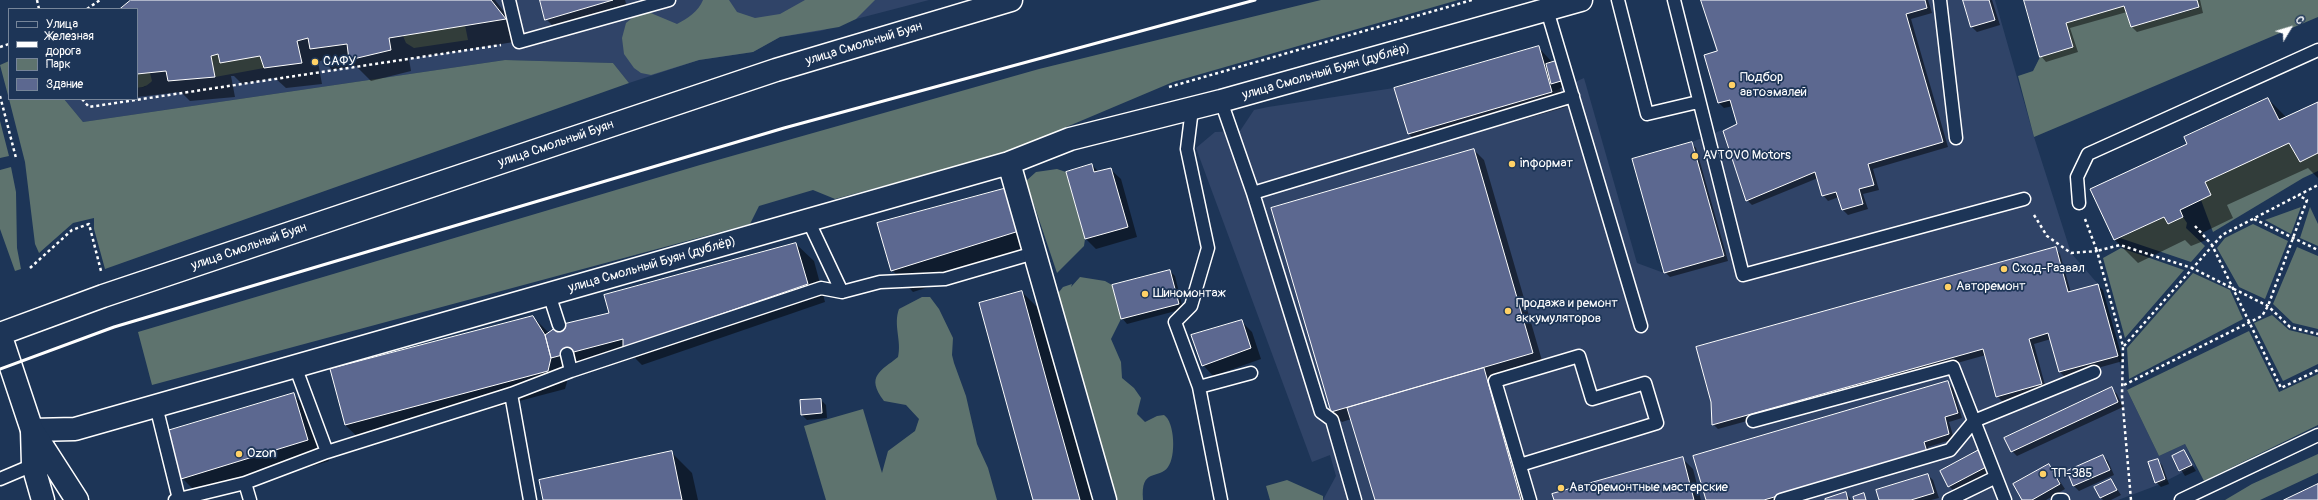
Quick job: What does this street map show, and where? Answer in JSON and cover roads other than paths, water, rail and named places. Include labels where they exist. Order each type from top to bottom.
[{"type":"street","name":"улица Смольный Буян","points":[[0,334],[103,296],[776,70],[1011,0]]},
{"type":"street","name":"улица Смольный Буян (дублёр)","points":[[32,430],[75,429],[1009,163],[1070,139],[1221,101],[1581,0]]},
{"type":"street","points":[[1009,163],[1105,500]]},
{"type":"street","points":[[0,334],[32,430],[77,500]]},
{"type":"street","points":[[32,430],[33,465],[43,500]]},
{"type":"lane","points":[[509,0],[519,42],[669,0]]},
{"type":"lane","points":[[1618,0],[1647,114],[1698,102]]},
{"type":"lane","points":[[1674,0],[1698,102],[1743,275],[2024,199]]},
{"type":"lane","points":[[1940,0],[1956,138]]},
{"type":"lane","points":[[1547,10],[1641,326]]},
{"type":"lane","points":[[2079,203],[2077,177],[2088,154],[2318,50]]},
{"type":"lane","points":[[1253,193],[1573,96]]},
{"type":"lane","points":[[1221,101],[1253,193],[1320,412],[1332,420],[1355,500]]},
{"type":"lane","points":[[1192,108],[1187,149],[1208,248],[1191,306],[1175,322],[1199,387],[1220,500]]},
{"type":"lane","points":[[808,220],[842,292]]},
{"type":"lane","points":[[156,406],[177,500],[245,483],[327,452],[510,394],[571,371],[821,288],[842,292],[880,282],[945,279],[1034,253]]},
{"type":"lane","points":[[549,294],[559,325]]},
{"type":"lane","points":[[567,354],[571,371]]},
{"type":"lane","points":[[1520,465],[1657,423],[1645,383],[1592,399],[1579,356],[1495,381],[1530,500]]},
{"type":"lane","points":[[295,366],[327,452]]},
{"type":"lane","points":[[1752,421],[1953,367],[2005,500]]},
{"type":"lane","points":[[1781,500],[1950,450],[1974,420],[2094,372]]},
{"type":"lane","points":[[1199,387],[1251,373]]},
{"type":"lane","points":[[510,394],[530,500]]},
{"type":"lane","points":[[2181,500],[2318,435]]},
{"type":"lane","points":[[0,479],[33,465]]},
{"type":"lane","points":[[1949,500],[1996,477]]},
{"type":"lane","points":[[245,483],[250,500]]},
{"type":"lane","points":[[2058,500],[2063,500]]},
{"type":"railway","points":[[0,369],[114,327],[784,128],[1255,0]]},
{"type":"place","name":"САФУ","points":[[315,62]]},
{"type":"place","name":"Подбор автоэмалей","points":[[1732,85]]},
{"type":"place","name":"AVTOVO Motors","points":[[1695,156]]},
{"type":"place","name":"inформат","points":[[1512,164]]},
{"type":"place","name":"Сход-Развал","points":[[2004,269]]},
{"type":"place","name":"Авторемонт","points":[[1948,287]]},
{"type":"place","name":"Шиномонтаж","points":[[1145,294]]},
{"type":"place","name":"Продажа и ремонт аккумуляторов","points":[[1508,311]]},
{"type":"place","name":"Ozon","points":[[239,454]]},
{"type":"place","name":"ТП-385","points":[[2043,474]]},
{"type":"place","name":"Авторемонтные мастерские","points":[[1561,488]]}]
